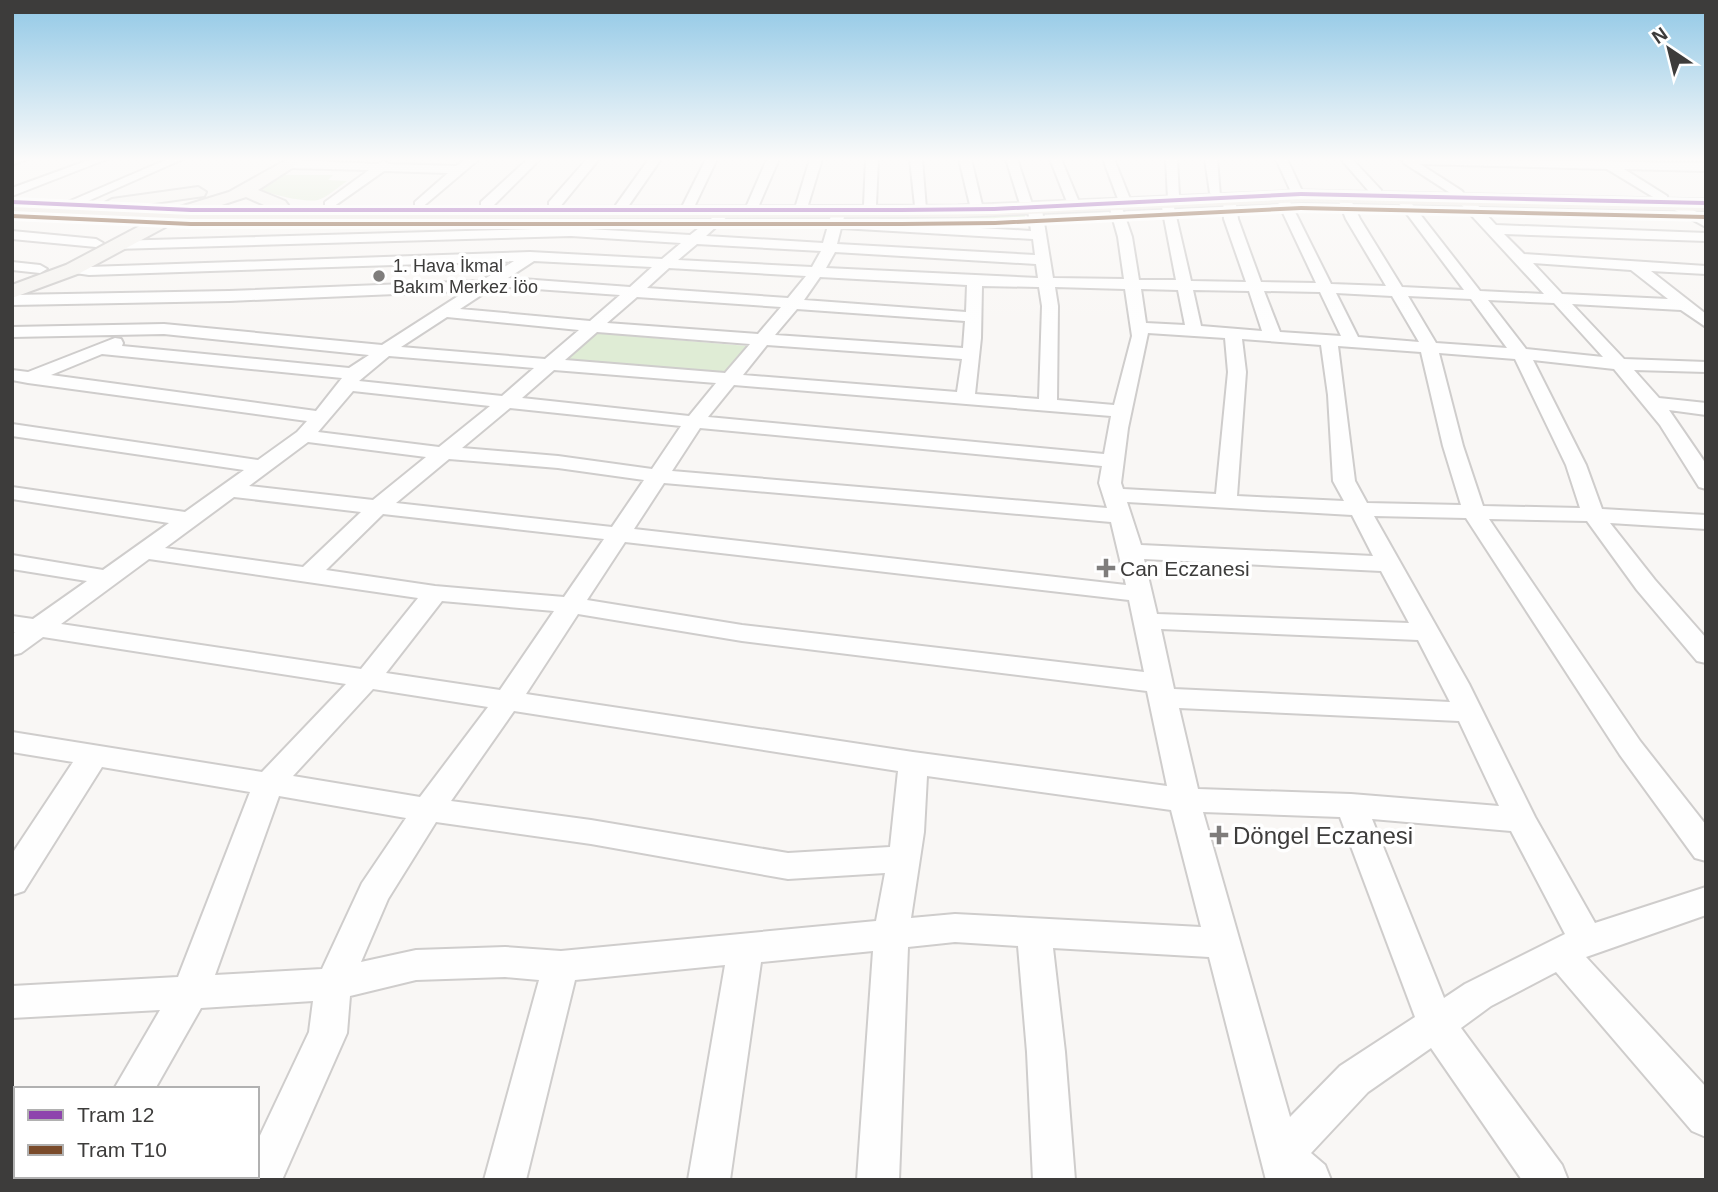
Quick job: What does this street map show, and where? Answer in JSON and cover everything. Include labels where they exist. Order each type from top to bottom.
[{"type":"main road","points":[[53,215],[112,227],[144,229],[192,215]]},
{"type":"main road","points":[[93,215],[112,227]]},
{"type":"main road","points":[[12,281],[40,269],[133,215]]},
{"type":"main road","points":[[12,292],[73,269],[112,227],[158,215]]},
{"type":"main road","points":[[144,229],[166,215]]},
{"type":"main road","points":[[744,215],[835,227],[956,215]]},
{"type":"street","points":[[164,329],[229,296],[314,240],[335,215]]},
{"type":"street","points":[[12,647],[25,627],[111,578],[304,436],[351,379],[385,351],[571,232],[588,215]]},
{"type":"street","points":[[308,575],[378,506],[505,403],[722,215]]},
{"type":"street","points":[[1033,215],[1051,306],[1048,407]]},
{"type":"street","points":[[1121,215],[1140,336],[1121,411],[1110,483],[1131,551],[1184,800],[1223,943],[1293,1171]]},
{"type":"street","points":[[1172,215],[1184,287],[1195,331]]},
{"type":"street","points":[[1229,215],[1273,337]]},
{"type":"street","points":[[1298,215],[1333,306],[1352,342]]},
{"type":"street","points":[[1351,215],[1429,348],[1453,446],[1474,513],[1630,748],[1706,849]]},
{"type":"street","points":[[1414,215],[1521,354],[1576,465],[1593,515],[1706,655]]},
{"type":"street","points":[[1479,215],[1620,364],[1653,403],[1706,483]]},
{"type":"street","points":[[12,234],[112,227],[314,240],[571,232],[695,238],[835,227],[1038,235]]},
{"type":"street","points":[[835,227],[1041,260]]},
{"type":"street","points":[[261,1180],[328,1033],[333,984],[374,893],[428,809],[508,699],[694,422],[731,380],[815,273],[835,227]]},
{"type":"street","points":[[1493,229],[1706,237]]},
{"type":"street","points":[[73,269],[89,271],[530,257],[1047,284],[1328,288],[1684,305]]},
{"type":"street","points":[[1520,258],[1706,270]]},
{"type":"street","points":[[12,266],[40,269]]},
{"type":"street","points":[[1636,266],[1706,322]]},
{"type":"street","points":[[965,400],[971,354],[975,281]]},
{"type":"street","points":[[12,300],[229,296],[486,284],[974,317]]},
{"type":"street","points":[[444,312],[592,326],[971,354]]},
{"type":"street","points":[[1139,327],[1704,368]]},
{"type":"street","points":[[12,332],[164,329],[385,351],[1121,411]]},
{"type":"street","points":[[17,379],[101,349],[144,330]]},
{"type":"street","points":[[1226,502],[1237,372],[1233,334]]},
{"type":"street","points":[[1329,341],[1337,395],[1344,481],[1468,712],[1521,820],[1574,947],[1706,1117]]},
{"type":"street","points":[[101,349],[351,379],[505,403],[1113,461]]},
{"type":"street","points":[[17,379],[320,417]]},
{"type":"street","points":[[1653,403],[1706,410]]},
{"type":"street","points":[[12,430],[260,466]]},
{"type":"street","points":[[304,436],[444,453],[558,462],[659,476],[1117,506],[1226,502],[1361,509],[1593,515],[1706,522]]},
{"type":"street","points":[[228,490],[1140,594]]},
{"type":"street","points":[[12,493],[189,519]]},
{"type":"street","points":[[1131,551],[1390,564]]},
{"type":"street","points":[[147,552],[435,593],[570,605],[742,633],[1161,690],[1468,712]]},
{"type":"street","points":[[12,562],[111,578]]},
{"type":"street","points":[[134,1087],[191,991],[268,784],[368,678],[435,593]]},
{"type":"street","points":[[1146,621],[1427,632]]},
{"type":"street","points":[[25,627],[508,699],[913,764],[1184,800],[1350,806],[1521,820]]},
{"type":"street","points":[[12,742],[428,809],[591,832],[788,866],[904,859]]},
{"type":"street","points":[[12,882],[66,795],[94,756]]},
{"type":"street","points":[[878,1180],[891,935],[904,859],[913,764]]},
{"type":"street","points":[[1350,806],[1436,1024],[1547,1180]]},
{"type":"street","points":[[1293,1171],[1354,1079],[1478,995],[1574,947],[1701,909]]},
{"type":"street","points":[[12,1002],[333,984],[416,965],[505,962],[561,966],[955,928],[1223,943]]},
{"type":"street","points":[[1034,932],[1046,1052],[1054,1180]]},
{"type":"street","points":[[709,1180],[745,950]]},
{"type":"street","points":[[505,1180],[561,966]]},
{"type":"green space","points":[[878,215],[1025,215],[1025,224],[994,223],[993,230],[880,226]]},
{"type":"green space","points":[[595,333],[747,346],[722,377],[560,362]]},
{"type":"tram line","name":"T10","points":[[12,216],[191,224],[902,224],[995,223],[1166,215]]},
{"type":"tram line","name":"T10","points":[[1599,215],[1706,217]]},
{"type":"place","name":"1. Hava İkmal Bakım Merkez İöo","points":[[379,276]]},
{"type":"place","name":"Can Eczanesi","points":[[1106,568]]},
{"type":"place","name":"Döngel Eczanesi","points":[[1219,835]]}]
